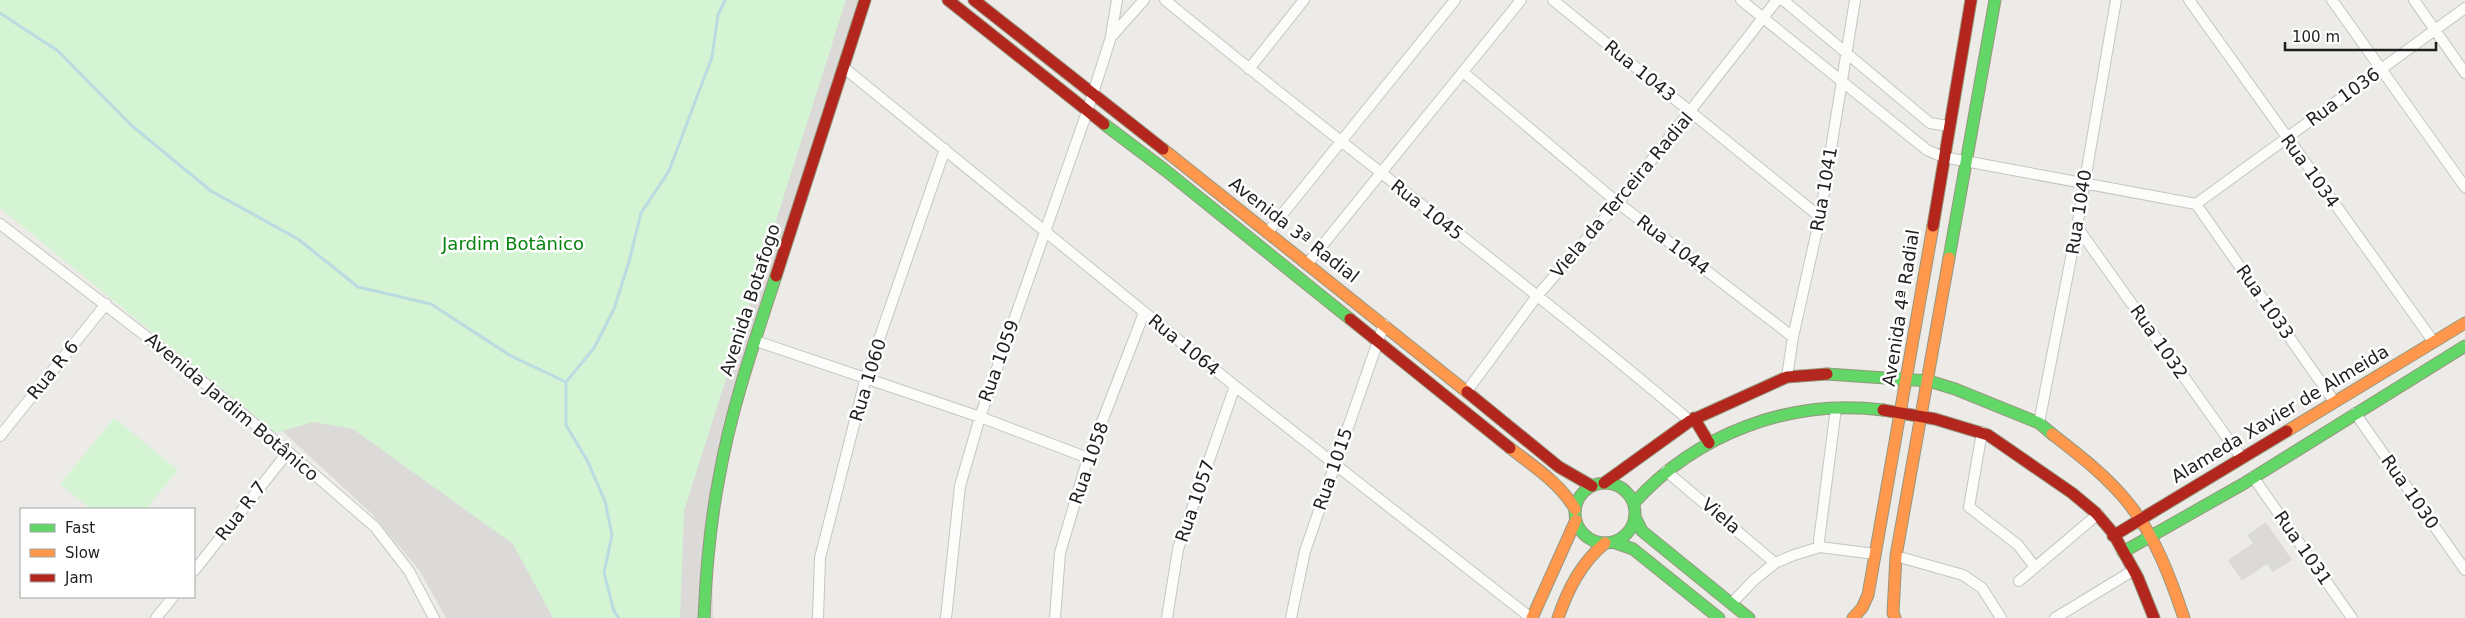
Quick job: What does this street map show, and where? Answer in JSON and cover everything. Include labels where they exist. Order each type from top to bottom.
[{"type":"main road","name":"Avenida Botafogo","points":[[704,618],[707,557],[719,477],[741,384],[864,0]]},
{"type":"main road","points":[[948,0],[1087,112],[1165,170],[1180,176],[1193,185],[1256,235],[1268,232]]},
{"type":"main road","name":"Avenida 3ª Radial","points":[[974,0],[1308,263],[1467,390],[1559,467],[1592,486]]},
{"type":"main road","name":"Avenida 4ª Radial","points":[[1853,618],[1862,608],[1868,595],[1908,378],[1948,126],[1971,0]]},
{"type":"main road","points":[[1895,618],[1893,613],[1896,556],[1995,0]]},
{"type":"main road","name":"Avenida 3ª Radial","points":[[1165,170],[1549,478],[1568,497],[1576,514]]},
{"type":"main road","points":[[1308,263],[1305,276],[1321,297]]},
{"type":"main road","name":"Alameda Xavier de Almeida","points":[[2112,536],[2465,322]]},
{"type":"main road","points":[[2123,552],[2253,477],[2465,346]]},
{"type":"main road","points":[[1532,618],[1576,514],[1578,500],[1592,486],[1604,483],[1692,420],[1787,378],[1832,374],[1908,378],[1928,381],[1955,389],[2039,423],[2091,465],[2129,504],[2150,538],[2173,586],[2184,618]]},
{"type":"main road","points":[[1634,503],[1666,471],[1709,443],[1747,427],[1786,415],[1836,408],[1901,411],[1921,415],[1982,432],[2054,480],[2098,514],[2134,570],[2154,618]]},
{"type":"main road","points":[[1692,420],[1709,443]]},
{"type":"main road","points":[[1604,483],[1623,489],[1634,503],[1635,517],[1642,531],[1749,618]]},
{"type":"main road","points":[[1576,514],[1587,537],[1633,549],[1719,618]]},
{"type":"main road","points":[[1558,618],[1581,567],[1589,556],[1628,533],[1635,517]]},
{"type":"street","name":"Rua 1059","points":[[946,618],[960,486],[980,416],[1093,95],[1111,37],[1118,0]]},
{"type":"street","points":[[1111,37],[1144,0]]},
{"type":"street","name":"Rua 1045","points":[[1165,0],[1339,142],[1537,296],[1692,420]]},
{"type":"street","points":[[1249,69],[1304,0]]},
{"type":"street","points":[[1268,232],[1455,0]]},
{"type":"street","points":[[1308,263],[1521,0]]},
{"type":"street","name":"Rua 1043","points":[[1553,0],[1820,217]]},
{"type":"street","points":[[1740,0],[1927,150],[1943,157],[2196,204]]},
{"type":"street","name":"Viela da Terceira Radial","points":[[1467,390],[1537,296],[1618,203],[1777,0]]},
{"type":"street","points":[[1784,0],[1846,50],[1930,123],[1948,126]]},
{"type":"street","name":"Rua 1041","points":[[1787,378],[1793,337],[1820,217],[1855,0]]},
{"type":"street","name":"Rua 1040","points":[[2039,423],[2077,227],[2083,182],[2116,0]]},
{"type":"street","name":"Rua 1034","points":[[2189,0],[2433,342]]},
{"type":"street","points":[[2332,0],[2465,187]]},
{"type":"street","points":[[2414,0],[2465,73]]},
{"type":"street","name":"Rua 1036","points":[[2196,204],[2465,8]]},
{"type":"street","name":"Rua 1064","points":[[843,67],[1235,386],[1532,618]]},
{"type":"street","name":"Rua 1044","points":[[1463,72],[1618,203],[1793,337]]},
{"type":"street","name":"Rua 1060","points":[[818,618],[820,558],[866,377],[946,149]]},
{"type":"street","name":"Rua 1033","points":[[2196,204],[2334,401]]},
{"type":"street","name":"Avenida Jardim Botânico","points":[[0,224],[106,304],[288,452],[375,527],[409,571],[434,618]]},
{"type":"street","name":"Rua 1032","points":[[2077,227],[2241,457]]},
{"type":"street","name":"Rua R 6","points":[[0,436],[106,304]]},
{"type":"street","name":"Rua 1058","points":[[1055,618],[1060,552],[1088,458],[1144,313]]},
{"type":"street","name":"Rua 1015","points":[[1292,618],[1305,551],[1334,463],[1384,324]]},
{"type":"street","points":[[756,340],[980,416],[1088,458]]},
{"type":"street","name":"Rua 1057","points":[[1167,618],[1178,549],[1235,386]]},
{"type":"street","points":[[1820,547],[1836,408]]},
{"type":"street","name":"Rua 1030","points":[[2355,413],[2465,570]]},
{"type":"street","points":[[1982,432],[1970,507],[2018,545],[2035,567]]},
{"type":"street","name":"Rua R 7","points":[[195,570],[288,452]]},
{"type":"street","name":"Viela","points":[[1666,471],[1775,563]]},
{"type":"street","name":"Rua 1031","points":[[2253,477],[2352,618]]},
{"type":"street","points":[[2019,582],[2098,514]]},
{"type":"street","points":[[1732,603],[1754,580],[1775,563],[1820,547],[1875,554]]},
{"type":"street","points":[[1896,556],[1963,575],[1982,588],[2002,618]]},
{"type":"street","points":[[2055,618],[2071,614],[2134,570]]},
{"type":"street","points":[[156,618],[172,598]]},
{"type":"shaded area","points":[[730,0],[859,0],[737,403],[712,545],[713,618],[446,618],[419,570],[372,514],[249,400]]},
{"type":"shaded area","points":[[2266,522],[2292,560],[2273,572],[2267,564],[2242,581],[2228,560],[2253,543],[2247,535]]},
{"type":"green space","name":"Jardim Botânico","points":[[0,0],[846,0],[684,511],[680,618],[553,618],[513,544],[353,429],[313,422],[276,433],[0,208]]},
{"type":"green space","points":[[114,418],[178,470],[147,508],[90,508],[60,484]]},
{"type":"waterway","points":[[619,618],[614,611],[604,573],[612,535],[605,501],[588,462],[566,425],[566,382],[594,348],[614,309],[629,262],[641,213],[669,171],[712,57],[718,15],[725,0]]},
{"type":"waterway","points":[[0,13],[58,51],[131,125],[211,191],[298,239],[358,287],[431,304],[511,356],[566,382]]},
{"type":"traffic: fast","points":[[1949,258],[1995,0]]},
{"type":"traffic: fast","points":[[1104,124],[1165,170],[1350,319]]},
{"type":"traffic: fast","points":[[704,618],[711,530],[724,452],[744,376],[776,276]]},
{"type":"traffic: fast","points":[[2123,552],[2243,484],[2465,346]]},
{"type":"traffic: fast","points":[[1827,374],[1929,381],[1955,389],[2039,423],[2052,434]]},
{"type":"traffic: fast","points":[[1634,503],[1659,479],[1686,458],[1716,440],[1747,426],[1780,416],[1814,410],[1848,408],[1883,410]]},
{"type":"traffic: fast","points":[[1605,483],[1622,488],[1630,496],[1635,513],[1630,530],[1622,538],[1605,543],[1588,538],[1580,530],[1575,513],[1580,496],[1588,488],[1605,483]]},
{"type":"traffic: fast","points":[[1635,517],[1642,531],[1749,618]]},
{"type":"traffic: fast","points":[[1613,542],[1633,549],[1719,618]]},
{"type":"traffic: slow","points":[[1163,149],[1467,392]]},
{"type":"traffic: slow","points":[[1853,618],[1862,608],[1868,595],[1933,226]]},
{"type":"traffic: slow","points":[[1895,618],[1893,613],[1896,556],[1949,258]]},
{"type":"traffic: slow","points":[[2287,431],[2465,323]]},
{"type":"traffic: slow","points":[[2052,434],[2103,476],[2121,494],[2138,516],[2161,558],[2184,618]]},
{"type":"traffic: slow","points":[[1510,448],[1554,483],[1575,509]]},
{"type":"traffic: slow","points":[[1532,618],[1576,520]]},
{"type":"traffic: slow","points":[[1558,618],[1576,577],[1589,559],[1605,543]]},
{"type":"traffic: jam","points":[[776,276],[865,0]]},
{"type":"traffic: jam","points":[[948,0],[1104,124]]},
{"type":"traffic: jam","points":[[974,0],[1163,149]]},
{"type":"traffic: jam","points":[[1933,226],[1971,0]]},
{"type":"traffic: jam","points":[[1350,319],[1510,448]]},
{"type":"traffic: jam","points":[[1604,483],[1690,421],[1787,377],[1827,374]]},
{"type":"traffic: jam","points":[[1467,392],[1559,467],[1592,486]]},
{"type":"traffic: jam","points":[[1883,410],[1935,419],[1988,435],[2072,493],[2096,513],[2113,533],[2138,578],[2154,618]]},
{"type":"traffic: jam","points":[[1694,418],[1709,443]]},
{"type":"traffic: jam","points":[[2113,536],[2287,431]]}]
